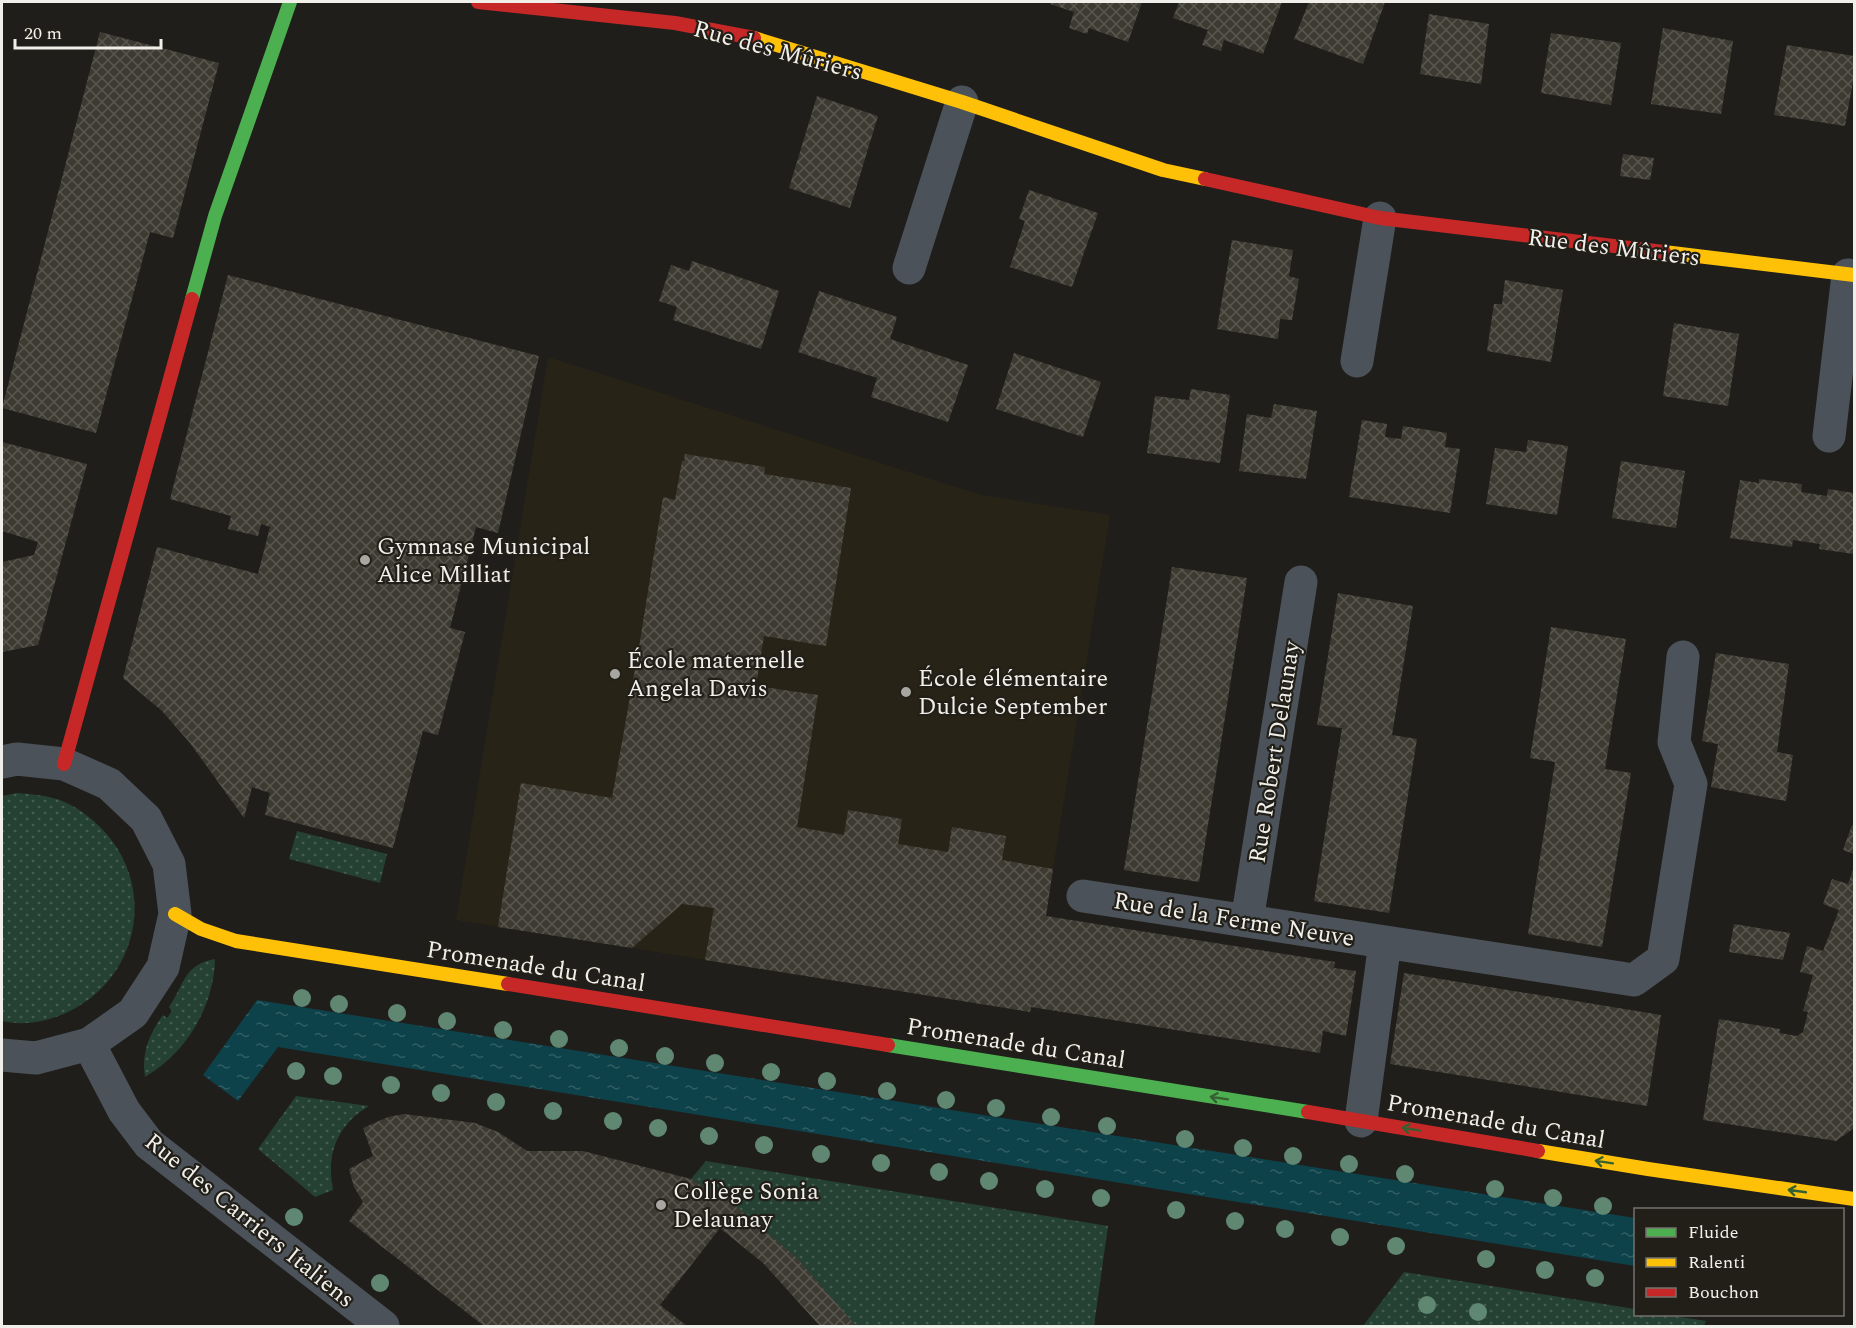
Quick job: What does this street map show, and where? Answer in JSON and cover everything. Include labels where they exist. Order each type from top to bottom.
[{"type":"street","points":[[64,764],[215,216],[290,2]]},
{"type":"street","name":"Rue des Mûriers","points":[[481,2],[675,23],[743,35],[962,102],[1163,170],[1380,219],[1851,275],[1829,436]]},
{"type":"street","points":[[909,268],[962,102]]},
{"type":"street","points":[[1357,361],[1380,219]]},
{"type":"street","name":"Rue Robert Delaunay","points":[[1247,921],[1301,582]]},
{"type":"street","name":"Rue de la Ferme Neuve","points":[[1083,896],[1634,980],[1664,959],[1691,784],[1674,742],[1683,657]]},
{"type":"street","points":[[2,762],[17,759],[64,764],[109,784],[146,819],[169,864],[175,914],[163,967],[133,1013],[88,1044],[36,1058],[2,1055]]},
{"type":"street","name":"Promenade du Canal","points":[[175,914],[201,929],[236,941],[1648,1169],[1854,1199]]},
{"type":"street","name":"Rue de la Ferme Neuve","points":[[1361,1121],[1385,942]]},
{"type":"street","name":"Rue des Carriers Italiens","points":[[88,1044],[124,1111],[149,1144],[383,1326]]},
{"type":"shaded area","points":[[548,357],[981,495],[1110,515],[1030,1012],[456,920]]},
{"type":"green space","points":[[17,793],[40,795],[66,802],[99,826],[118,849],[129,874],[134,901],[133,927],[125,953],[112,976],[93,996],[68,1012],[44,1021],[27,1023],[2,1021],[2,796]]},
{"type":"green space","points":[[297,831],[387,854],[380,883],[289,859]]},
{"type":"green space","points":[[215,959],[209,994],[195,1027],[173,1055],[145,1077],[145,1052],[158,1022],[163,1015],[167,1018],[172,1011],[169,1007],[191,971],[204,962]]},
{"type":"green space","points":[[296,1096],[369,1106],[349,1122],[336,1142],[331,1164],[333,1190],[315,1197],[258,1149]]},
{"type":"green space","points":[[706,1161],[1108,1226],[1094,1326],[856,1326],[795,1257],[733,1204],[691,1179]]},
{"type":"green space","points":[[1404,1272],[1634,1309],[1634,1316],[1674,1316],[1706,1321],[1704,1326],[1363,1326]]},
{"type":"water","points":[[257,1000],[1634,1218],[1634,1266],[278,1047],[238,1101],[203,1075]]},
{"type":"building","points":[[1051,2],[1142,2],[1128,42],[1089,28],[1087,34],[1069,28],[1074,12],[1050,4]]},
{"type":"building","points":[[1179,2],[1282,2],[1263,54],[1224,40],[1221,51],[1202,45],[1208,30],[1173,18]]},
{"type":"building","points":[[1309,2],[1385,2],[1363,64],[1294,39]]},
{"type":"building","points":[[1429,14],[1489,24],[1481,84],[1420,74]]},
{"type":"building","points":[[1663,28],[1733,41],[1721,114],[1651,104]]},
{"type":"building","points":[[100,32],[219,63],[173,238],[150,232],[96,433],[2,408]]},
{"type":"building","points":[[1551,33],[1621,43],[1611,105],[1541,93]]},
{"type":"building","points":[[1787,45],[1854,56],[1854,76],[1845,126],[1774,115]]},
{"type":"building","points":[[817,96],[878,116],[850,208],[789,188]]},
{"type":"building","points":[[1623,154],[1654,158],[1650,180],[1620,176]]},
{"type":"building","points":[[1029,190],[1098,213],[1072,287],[1010,267],[1025,221],[1019,219]]},
{"type":"building","points":[[1232,240],[1293,250],[1289,276],[1299,279],[1292,320],[1280,319],[1278,339],[1217,329]]},
{"type":"building","points":[[692,261],[779,291],[761,349],[673,320],[677,307],[659,301],[671,265],[689,271]]},
{"type":"building","name":"Gymnase Municipal Alice Milliat","points":[[228,275],[539,356],[498,533],[476,527],[450,628],[465,632],[438,735],[423,731],[393,848],[265,815],[270,793],[252,787],[244,818],[190,743],[162,711],[123,678],[157,547],[258,574],[270,527],[261,524],[258,536],[228,529],[231,516],[170,499]]},
{"type":"building","points":[[1505,280],[1563,290],[1551,362],[1487,351],[1494,304],[1502,304]]},
{"type":"building","points":[[819,291],[897,317],[890,339],[968,365],[948,422],[871,397],[877,378],[798,352]]},
{"type":"building","points":[[1674,323],[1739,334],[1728,406],[1663,396]]},
{"type":"building","points":[[1014,353],[1101,382],[1083,437],[996,409]]},
{"type":"building","points":[[1191,389],[1230,395],[1220,463],[1147,453],[1155,396],[1189,400]]},
{"type":"building","points":[[1274,404],[1317,411],[1306,479],[1239,471],[1247,414],[1271,418]]},
{"type":"building","points":[[1362,420],[1387,424],[1385,437],[1401,439],[1403,426],[1447,433],[1445,447],[1460,449],[1450,513],[1349,497]]},
{"type":"building","points":[[1528,440],[1568,446],[1557,515],[1486,504],[1495,448],[1526,452]]},
{"type":"building","points":[[2,442],[87,464],[38,645],[2,652],[2,562],[34,555],[38,542],[2,531]]},
{"type":"building","points":[[685,454],[765,467],[764,474],[851,488],[826,646],[764,636],[756,686],[818,695],[797,827],[844,835],[848,810],[902,819],[898,844],[948,852],[952,827],[1006,836],[1002,860],[1053,869],[1046,916],[1335,962],[1334,968],[1356,971],[1346,1036],[1323,1031],[1320,1053],[1031,1007],[1030,1012],[705,960],[714,908],[682,904],[632,948],[498,927],[521,783],[612,798],[663,497],[675,500]]},
{"type":"building","points":[[1621,461],[1685,471],[1676,528],[1612,518]]},
{"type":"building","points":[[1759,479],[1802,484],[1801,492],[1827,496],[1828,489],[1854,493],[1854,554],[1819,549],[1820,544],[1793,540],[1792,547],[1730,538],[1740,480],[1759,483]]},
{"type":"building","points":[[1172,567],[1247,578],[1199,882],[1124,870]]},
{"type":"building","points":[[1338,593],[1413,606],[1392,735],[1417,739],[1389,913],[1314,901],[1342,728],[1317,725]]},
{"type":"building","points":[[1551,627],[1626,639],[1605,769],[1631,773],[1602,947],[1528,934],[1555,762],[1530,758]]},
{"type":"building","points":[[1716,653],[1789,664],[1777,752],[1793,755],[1786,801],[1711,787],[1718,744],[1702,741]]},
{"type":"building","points":[[1852,825],[1854,826],[1854,854],[1843,850]]},
{"type":"building","points":[[1854,867],[1854,1128],[1836,1141],[1703,1120],[1719,1019],[1780,1029],[1780,1033],[1797,1036],[1803,1032],[1808,1012],[1803,1011],[1813,975],[1800,972],[1807,946],[1823,951],[1839,910],[1823,904],[1832,879],[1848,884]]},
{"type":"building","points":[[1734,924],[1790,933],[1783,960],[1729,952]]},
{"type":"building","points":[[1404,973],[1661,1015],[1647,1106],[1390,1064]]},
{"type":"building","points":[[404,1114],[475,1123],[498,1132],[527,1151],[583,1151],[691,1179],[733,1204],[796,1257],[856,1326],[820,1326],[763,1263],[720,1228],[660,1305],[687,1326],[484,1326],[349,1221],[363,1202],[354,1187],[349,1169],[373,1156],[363,1128],[388,1117]]},
{"type":"traffic: fast","points":[[192,299],[215,216],[290,2]]},
{"type":"traffic: fast","points":[[888,1045],[1308,1112]]},
{"type":"traffic: slow","points":[[754,38],[962,102],[1163,170],[1205,179]]},
{"type":"traffic: slow","points":[[1664,252],[1854,275]]},
{"type":"traffic: slow","points":[[175,914],[201,929],[236,941],[508,984]]},
{"type":"traffic: slow","points":[[1538,1151],[1854,1199]]},
{"type":"traffic: jam","points":[[478,2],[675,23],[754,38]]},
{"type":"traffic: jam","points":[[1205,179],[1380,218],[1664,252]]},
{"type":"traffic: jam","points":[[64,764],[192,299]]},
{"type":"traffic: jam","points":[[508,984],[888,1045]]},
{"type":"traffic: jam","points":[[1308,1112],[1538,1151]]},
{"type":"place","name":"Gymnase Municipal Alice Milliat","points":[[365,560]]},
{"type":"place","name":"École maternelle Angela Davis","points":[[615,674]]},
{"type":"place","name":"École élémentaire Dulcie September","points":[[906,692]]},
{"type":"place","name":"Collège Sonia Delaunay","points":[[661,1205]]}]
